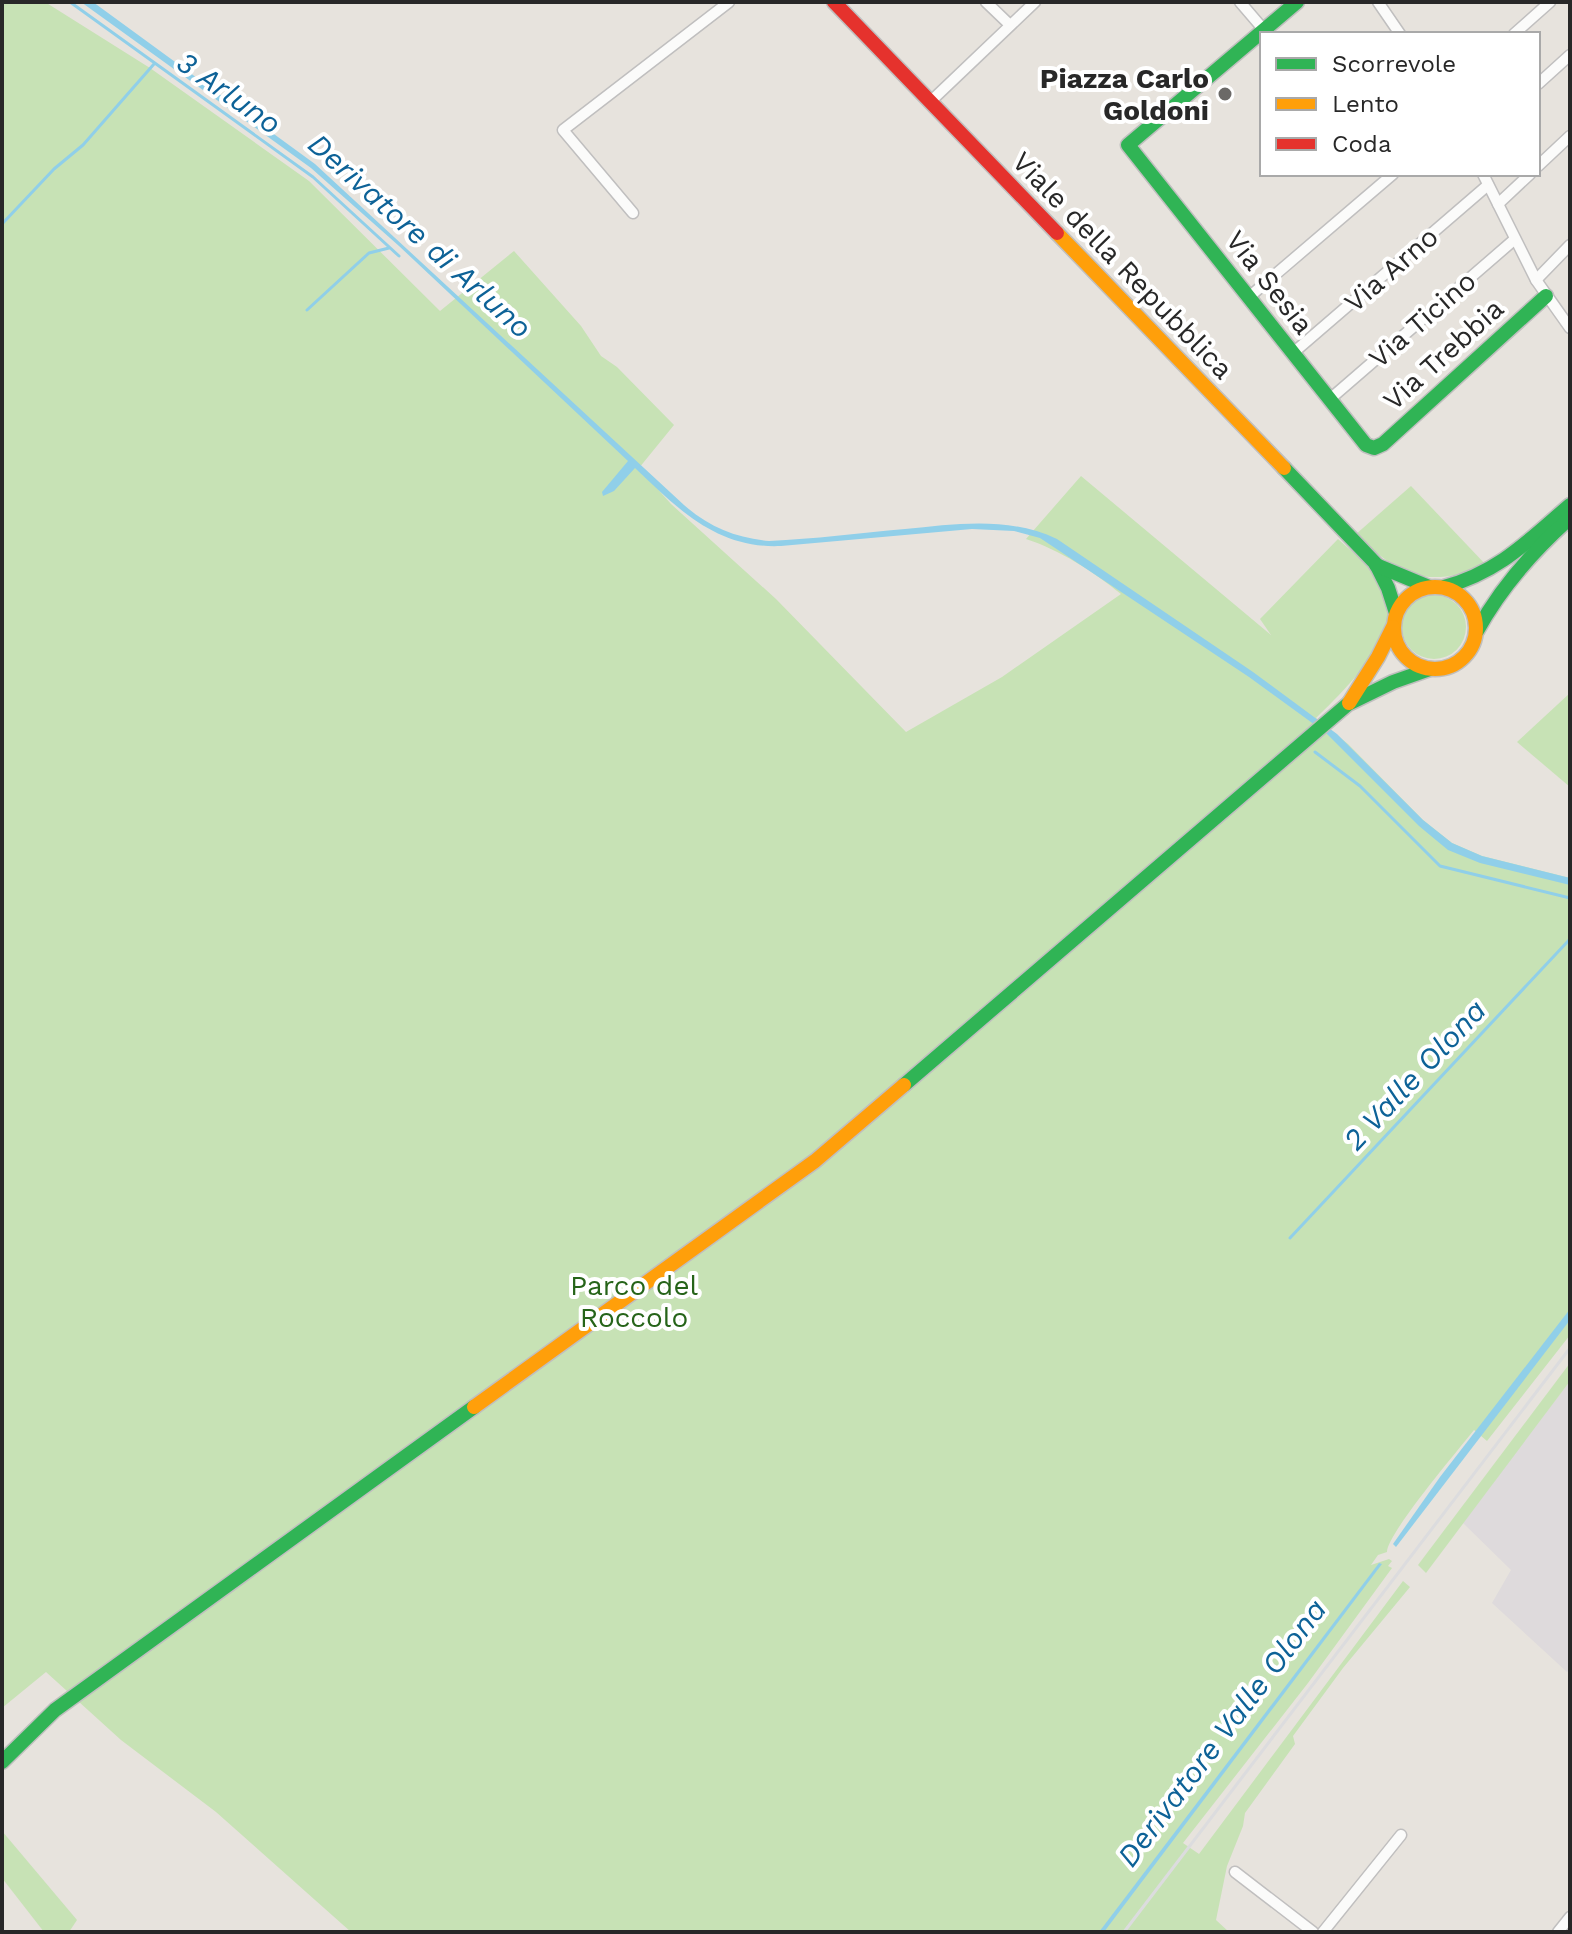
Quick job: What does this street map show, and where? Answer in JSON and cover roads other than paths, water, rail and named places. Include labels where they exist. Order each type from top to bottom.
[{"type":"main road","name":"Viale della Repubblica","points":[[834,2],[1376,564]]},
{"type":"main road","points":[[1264,30],[1297,2]]},
{"type":"main road","name":"Via Sesia","points":[[1260,33],[1128,145],[1366,445],[1374,448]]},
{"type":"main road","name":"Via Trebbia","points":[[1374,448],[1383,444],[1546,296]]},
{"type":"main road","points":[[1348,704],[1378,657],[1409,595],[1488,572],[1570,505]]},
{"type":"main road","points":[[2,1762],[55,1710],[815,1161],[1348,704],[1393,682],[1460,660],[1470,649],[1499,593],[1523,561],[1570,518]]},
{"type":"main road","points":[[1376,564],[1429,587]]},
{"type":"main road","points":[[1376,564],[1388,588],[1396,642],[1404,655],[1415,664],[1430,669]]},
{"type":"main road","points":[[1444,587],[1462,597],[1469,605],[1474,614],[1475,635]]},
{"type":"street","points":[[633,213],[563,130],[729,2]]},
{"type":"street","points":[[986,2],[1010,25]]},
{"type":"street","points":[[930,102],[1035,2]]},
{"type":"street","points":[[1240,2],[1264,30]]},
{"type":"street","points":[[1378,2],[1399,32]]},
{"type":"street","points":[[1516,32],[1548,2]]},
{"type":"street","points":[[1540,82],[1570,55]]},
{"type":"street","points":[[1540,164],[1570,136]]},
{"type":"street","points":[[1249,297],[1391,176]]},
{"type":"street","points":[[1484,176],[1536,280],[1570,328]]},
{"type":"street","points":[[1498,204],[1528,176]]},
{"type":"street","name":"Via Arno","points":[[1293,353],[1488,185]]},
{"type":"street","name":"Via Ticino","points":[[1330,399],[1515,239]]},
{"type":"street","points":[[1536,280],[1570,245]]},
{"type":"street","points":[[1323,1932],[1401,1835]]},
{"type":"street","points":[[1235,1872],[1313,1932]]},
{"type":"street","points":[[1558,1932],[1570,1917]]},
{"type":"water","points":[[81,2],[93,2],[315,164],[684,505],[713,525],[734,534],[769,541],[982,524],[1020,527],[1057,539],[1253,672],[1337,734],[1423,820],[1452,843],[1482,856],[1570,878],[1570,885],[1480,863],[1448,850],[1419,826],[1326,733],[1249,677],[1040,538],[1014,531],[972,529],[781,546],[758,545],[737,541],[700,524],[635,468],[614,491],[603,496],[602,492],[628,461],[399,246],[311,168]]},
{"type":"water","points":[[1570,1309],[1570,1320],[1396,1547],[1393,1544],[1440,1477]]},
{"type":"water","points":[[1379,1563],[1382,1564],[1104,1932],[1099,1932]]},
{"type":"waterway","name":"3 Arluno","points":[[70,2],[313,177],[399,256]]},
{"type":"waterway","name":"3 Arluno","points":[[2,224],[54,169],[83,145],[154,64]]},
{"type":"waterway","name":"3 Arluno","points":[[307,310],[369,253],[389,248]]},
{"type":"waterway","name":"2 Valle Olona","points":[[1315,752],[1360,786],[1440,866],[1570,898]]},
{"type":"waterway","name":"2 Valle Olona","points":[[1290,1238],[1570,939]]},
{"type":"railway","points":[[1124,1932],[1570,1348]]},
{"type":"place","name":"Piazza Carlo Goldoni","points":[[1225,94]]},
{"type":"water label","name":"Derivatore di Arluno","points":[[420,236]]},
{"type":"water label","name":"Derivatore Valle Olona","points":[[1222,1733]]},
{"type":"park label","name":"Parco del Roccolo","points":[[634,1301]]}]
